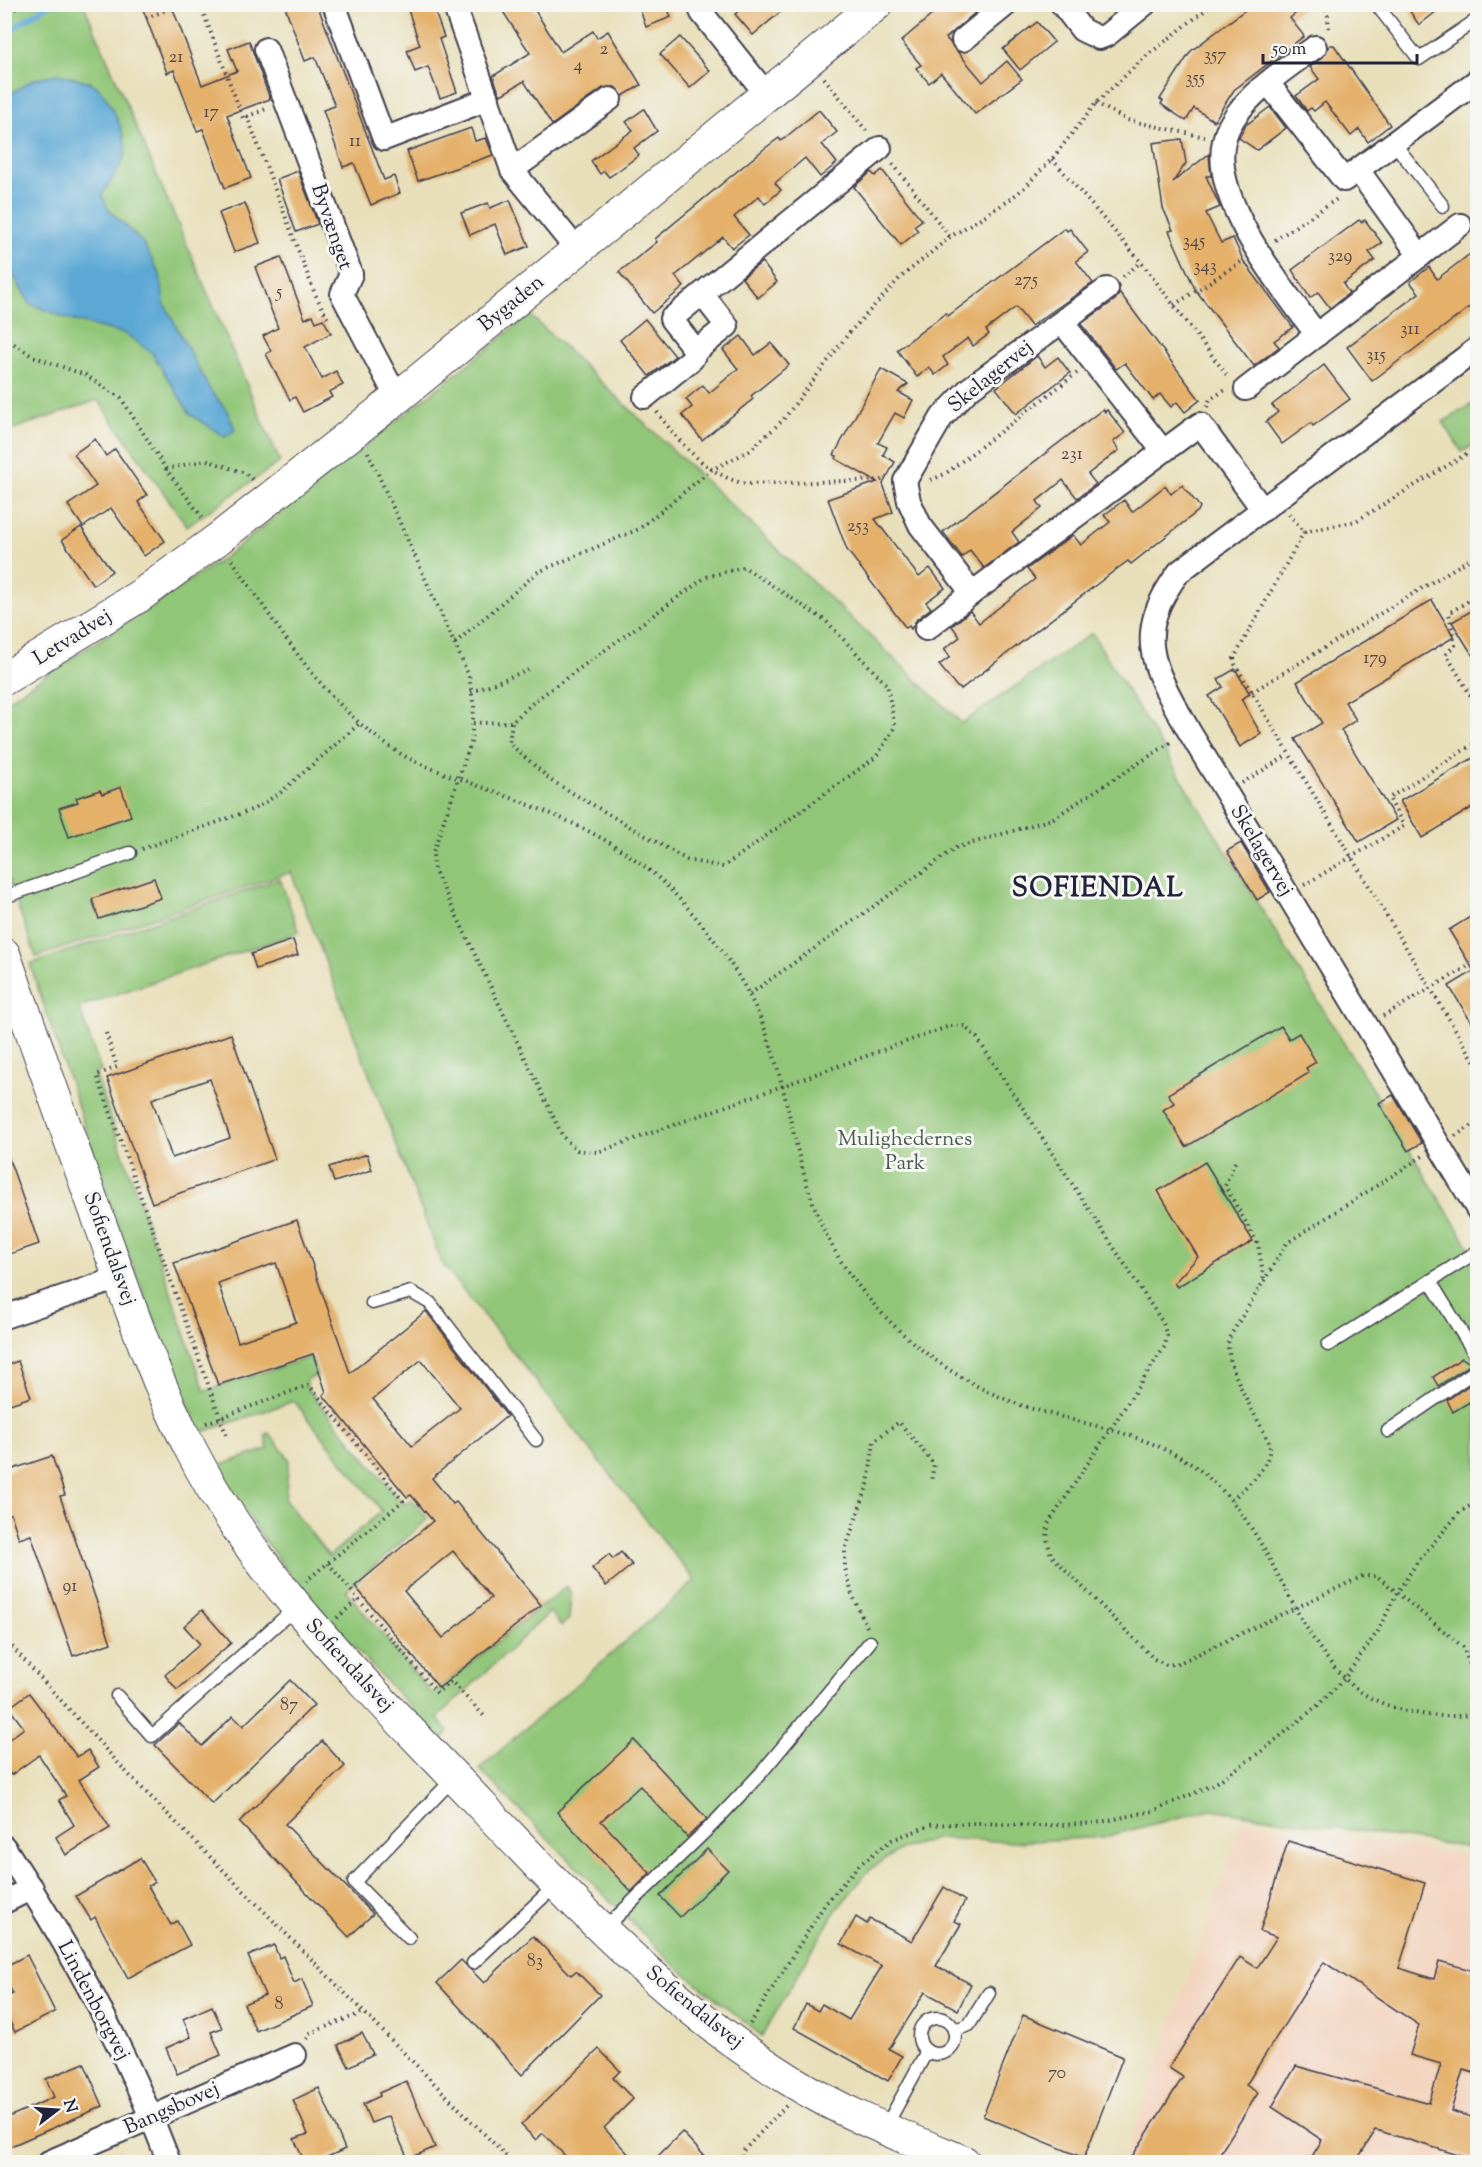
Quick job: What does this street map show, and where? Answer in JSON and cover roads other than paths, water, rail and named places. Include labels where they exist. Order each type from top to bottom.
[{"type":"street","points":[[334,4],[384,139],[488,99]]},
{"type":"street","points":[[454,4],[512,170],[577,250]]},
{"type":"street","points":[[698,4],[702,13],[766,94]]},
{"type":"street","name":"Bygaden","points":[[141,596],[397,399],[877,4]]},
{"type":"street","points":[[963,40],[1007,4]]},
{"type":"street","points":[[1062,4],[1082,30],[1099,38],[1107,35],[1145,4]]},
{"type":"street","points":[[1315,47],[1268,82],[1248,102],[1224,141],[1223,166],[1231,196],[1256,253],[1317,335]]},
{"type":"street","name":"Byvænget","points":[[266,50],[351,274],[342,294],[397,399]]},
{"type":"street","points":[[1268,82],[1344,180],[1478,80]]},
{"type":"street","points":[[512,170],[610,99]]},
{"type":"street","points":[[696,351],[670,320],[880,148]]},
{"type":"street","points":[[1358,170],[1420,256]]},
{"type":"street","points":[[1246,389],[1460,225]]},
{"type":"street","name":"Skelagervej","points":[[972,593],[920,525],[909,501],[905,481],[942,417],[951,406],[969,389],[1107,289]]},
{"type":"street","points":[[645,397],[692,359],[696,351],[727,326],[702,294]]},
{"type":"street","points":[[1062,322],[1163,451]]},
{"type":"street","name":"Skelagervej","points":[[1478,348],[1179,572],[1164,593],[1154,616],[1151,636],[1154,662],[1189,731],[1478,1210]]},
{"type":"street","points":[[926,629],[1200,424],[1270,505]]},
{"type":"street","name":"Letvadvej","points":[[4,679],[141,596]]},
{"type":"street","name":"Sofiendalsvej","points":[[4,954],[151,1362],[182,1431],[236,1529],[291,1602],[455,1777],[603,1930],[662,1986],[737,2044],[802,2087],[885,2128],[962,2162]]},
{"type":"street","points":[[4,1317],[119,1278]]},
{"type":"street","name":"Lindenborgvej","points":[[4,1847],[32,1888],[109,2024],[152,2117],[169,2163]]},
{"type":"street","points":[[4,1902],[32,1888]]},
{"type":"street","name":"Bangsbovej","points":[[49,2163],[295,2055]]},
{"type":"lane","points":[[1376,4],[1419,59],[1478,19]]},
{"type":"lane","points":[[1394,143],[1443,206]]},
{"type":"lane","points":[[4,897],[130,853]]},
{"type":"lane","points":[[1328,1345],[1478,1251]]},
{"type":"lane","points":[[1430,1281],[1478,1359]]},
{"type":"lane","points":[[372,1303],[411,1292],[430,1303],[536,1440]]},
{"type":"lane","points":[[1388,1431],[1478,1369]]},
{"type":"lane","points":[[117,1696],[152,1736],[291,1602]]},
{"type":"lane","points":[[603,1930],[713,1824],[761,1773],[870,1642]]},
{"type":"lane","points":[[409,1938],[354,1882],[455,1777]]},
{"type":"lane","points":[[473,1964],[558,1883]]},
{"type":"lane","points":[[954,2030],[969,2025],[988,1993]]},
{"type":"lane","points":[[941,2017],[951,2023],[954,2030],[953,2046],[944,2054],[933,2055],[927,2051],[922,2049],[918,2038],[920,2026],[929,2019],[941,2017]]},
{"type":"lane","points":[[885,2128],[927,2051]]},
{"type":"water","points":[[57,74],[93,84],[99,89],[116,116],[124,137],[125,154],[121,165],[102,195],[108,209],[143,243],[160,275],[164,303],[210,390],[228,412],[235,430],[225,437],[190,414],[152,353],[126,334],[71,320],[30,304],[5,261],[5,97],[34,79]]},
{"type":"waterway","points":[[4,34],[50,4]]},
{"type":"district","name":"SOFIENDAL","points":[[1098,889]]},
{"type":"park label","name":"Mulighedernes Park","points":[[905,1152]]}]
